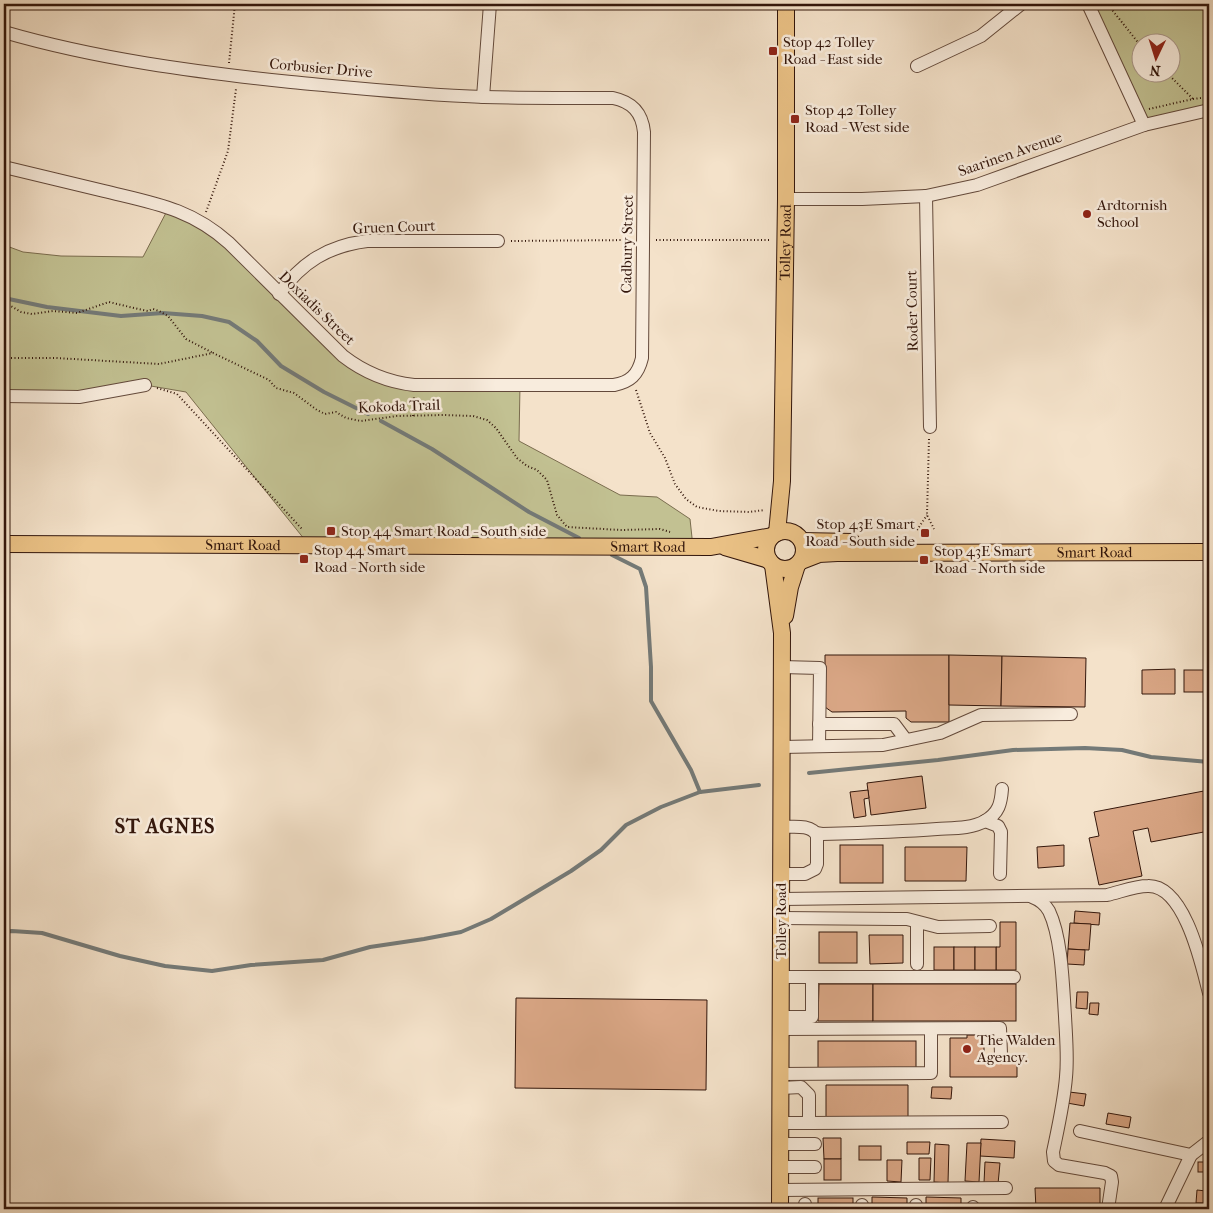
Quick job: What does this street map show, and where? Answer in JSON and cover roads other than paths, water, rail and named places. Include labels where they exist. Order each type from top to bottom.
[{"type":"main road","name":"Tolley Road","points":[[786,4],[786,199],[782,482],[786,536]]},
{"type":"main road","name":"Smart Road","points":[[4,544],[693,547],[721,546],[786,536],[1209,544]]},
{"type":"main road","points":[[786,536],[804,554],[799,563],[786,569],[771,562],[766,554],[768,542],[786,536]]},
{"type":"main road","name":"Smart Road","points":[[721,546],[771,562]]},
{"type":"main road","name":"Smart Road","points":[[799,563],[819,554],[837,552],[1209,552]]},
{"type":"main road","name":"Tolley Road","points":[[771,562],[782,633],[780,1209]]},
{"type":"main road","name":"Tolley Road","points":[[782,633],[790,587],[799,563]]},
{"type":"street","points":[[483,97],[490,4]]},
{"type":"street","points":[[916,66],[981,36],[1021,4]]},
{"type":"street","points":[[1088,4],[1144,125]]},
{"type":"street","name":"Corbusier Drive","points":[[4,32],[81,50],[176,68],[233,76],[351,88],[483,97],[613,98],[623,100],[636,109]]},
{"type":"street","name":"Cadbury Street","points":[[632,378],[640,368],[642,358],[644,132],[643,122],[636,109]]},
{"type":"street","name":"Saarinen Avenue","points":[[786,199],[862,199],[926,196],[977,185],[1144,125],[1209,110]]},
{"type":"street","name":"Doxiadis Street","points":[[4,167],[156,203],[185,213],[218,233],[354,365],[385,380],[414,385],[614,385],[625,383],[632,378]]},
{"type":"street","name":"Roder Court","points":[[926,196],[930,426]]},
{"type":"street","name":"Gruen Court","points":[[280,294],[290,279],[308,263],[337,247],[355,242],[498,241]]},
{"type":"street","points":[[4,396],[78,397],[145,385]]},
{"type":"street","points":[[782,667],[820,668],[819,746]]},
{"type":"street","points":[[782,747],[883,745],[940,733],[981,715],[1071,714]]},
{"type":"street","points":[[820,724],[894,724],[906,740]]},
{"type":"street","points":[[782,827],[803,827],[822,834],[894,832],[967,826],[985,821],[994,814],[1000,806],[1002,789]]},
{"type":"street","points":[[985,821],[998,826],[1001,832],[1000,874]]},
{"type":"street","points":[[782,874],[805,874],[815,869],[817,864],[816,833]]},
{"type":"street","points":[[782,899],[1107,895],[1149,886],[1158,888],[1170,896],[1182,911],[1209,994]]},
{"type":"street","points":[[1032,897],[1042,901],[1049,911],[1057,938],[1063,983],[1067,1061],[1066,1082],[1053,1152],[1054,1161],[1060,1165],[1105,1173],[1111,1176],[1112,1182],[1108,1209]]},
{"type":"street","points":[[782,918],[897,919],[938,927],[990,926]]},
{"type":"street","points":[[917,922],[917,964]]},
{"type":"street","points":[[781,977],[1014,977]]},
{"type":"street","points":[[781,1023],[812,1017],[812,977]]},
{"type":"street","points":[[781,1023],[931,1029],[1000,1028],[1001,1054]]},
{"type":"street","points":[[781,1081],[931,1073],[931,1029]]},
{"type":"street","points":[[781,1081],[801,1087],[809,1095],[809,1123]]},
{"type":"street","points":[[780,1123],[1002,1122]]},
{"type":"street","points":[[1080,1131],[1191,1155]]},
{"type":"street","points":[[1165,1209],[1191,1155],[1209,1141]]},
{"type":"street","points":[[780,1144],[815,1144]]},
{"type":"street","points":[[780,1167],[815,1167]]},
{"type":"street","points":[[780,1190],[1006,1188]]},
{"type":"waterway","points":[[4,298],[47,307],[121,316],[163,313],[202,316],[229,322],[257,341],[281,366],[324,392],[368,414]]},
{"type":"waterway","points":[[381,421],[432,449],[529,512],[579,538]]},
{"type":"waterway","points":[[612,555],[640,569],[646,587],[651,701],[691,770],[700,792]]},
{"type":"waterway","points":[[809,773],[938,760],[1013,750],[1085,748],[1122,750],[1151,757],[1209,762]]},
{"type":"waterway","points":[[4,932],[42,933],[120,956],[165,966],[212,971],[251,965],[323,960],[370,947],[461,932],[491,919],[571,871],[601,850],[626,825],[661,807],[700,792],[759,785]]},
{"type":"place","name":"Stop 42 Tolley Road - East side","points":[[773,51]]},
{"type":"place","name":"Stop 42 Tolley Road - West side","points":[[795,119]]},
{"type":"place","name":"Ardtornish School","points":[[1087,214]]},
{"type":"place","name":"Stop 44 Smart Road - South side","points":[[331,531]]},
{"type":"place","name":"Stop 43E Smart Road - South side","points":[[925,533]]},
{"type":"place","name":"Stop 44 Smart Road - North side","points":[[304,559]]},
{"type":"place","name":"Stop 43E Smart Road - North side","points":[[924,560]]},
{"type":"place","name":"The Walden Agency.","points":[[967,1049]]},
{"type":"district","name":"ST AGNES","points":[[165,826]]}]
